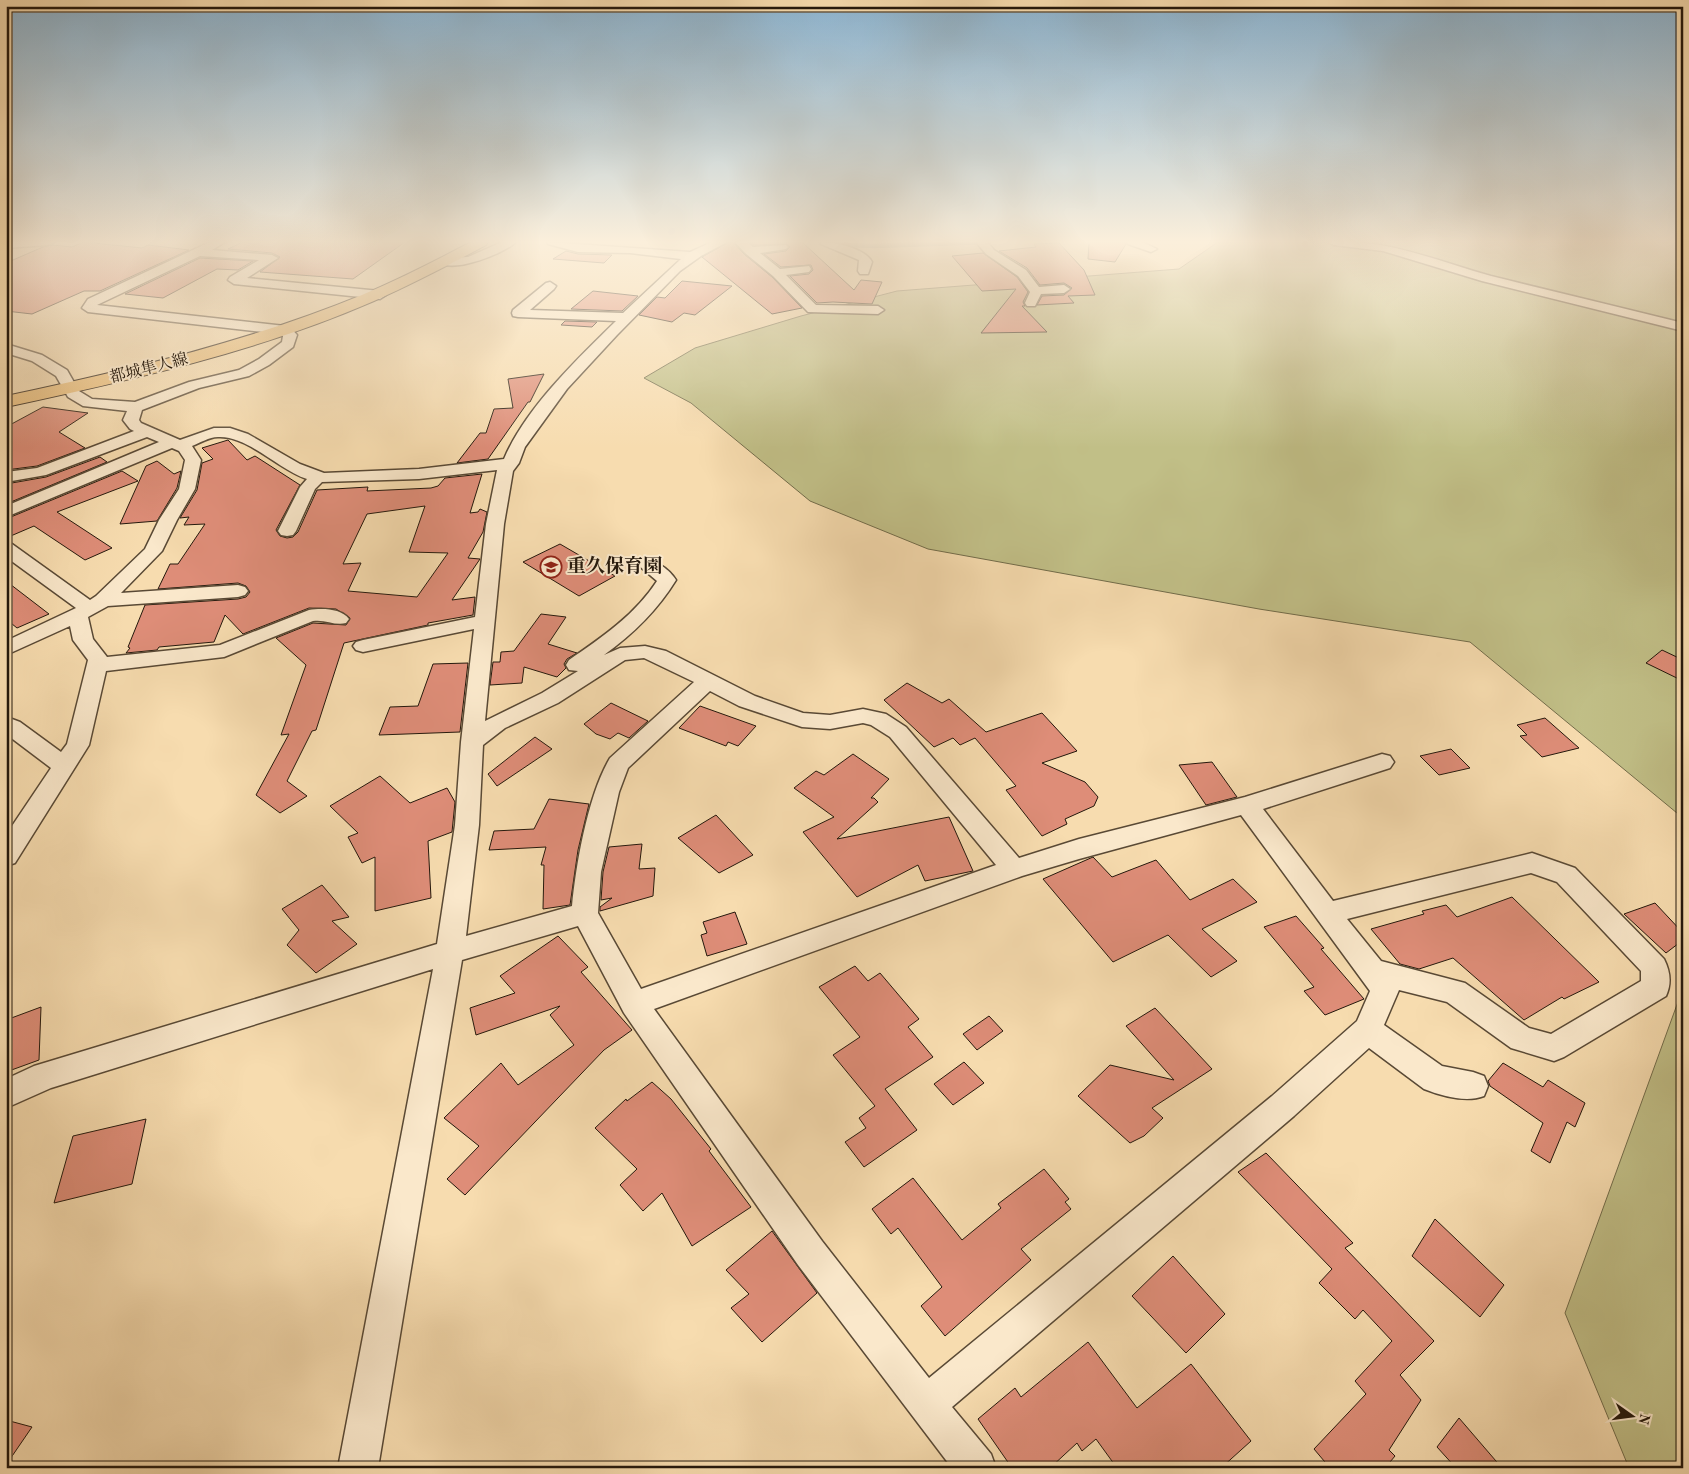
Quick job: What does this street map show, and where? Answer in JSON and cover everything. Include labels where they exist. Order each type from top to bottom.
[{"type":"main road","name":"都城隼人線","points":[[6,402],[221,350],[284,330],[335,311]]},
{"type":"street","points":[[6,348],[37,358],[62,374],[73,394],[88,403],[136,408],[194,385],[244,373],[264,362],[288,344],[290,335],[284,330],[113,311]]},
{"type":"street","points":[[520,311],[518,312],[626,317]]},
{"type":"street","points":[[358,1468],[450,952],[467,826],[472,742],[495,524],[505,470],[511,463],[516,448],[572,373],[632,311]]},
{"type":"street","points":[[1618,311],[1683,327]]},
{"type":"street","points":[[6,649],[90,608],[153,551],[168,520],[187,489],[193,460],[185,448],[135,426],[131,420],[136,408]]},
{"type":"street","points":[[6,477],[40,472],[146,432]]},
{"type":"street","points":[[6,512],[175,444],[218,432],[228,432],[242,438],[306,473],[318,477],[392,476],[444,472],[511,463]]},
{"type":"street","points":[[287,532],[308,488],[318,477]]},
{"type":"street","points":[[6,548],[90,608],[238,591]]},
{"type":"street","points":[[472,742],[624,631],[658,596],[667,580],[646,564]]},
{"type":"street","points":[[6,856],[78,745],[98,660],[83,640],[90,608]]},
{"type":"street","points":[[97,665],[224,651],[309,616],[322,614],[339,619]]},
{"type":"street","points":[[363,646],[485,621]]},
{"type":"street","points":[[497,724],[550,698],[620,654],[645,652],[659,656],[747,701],[802,720],[830,722],[863,716],[878,720],[898,732],[1014,869]]},
{"type":"street","points":[[707,682],[618,764],[607,792],[588,872],[585,913],[634,1004],[810,1253],[926,1405],[977,1468]]},
{"type":"street","points":[[12,728],[64,766]]},
{"type":"street","points":[[634,1004],[1014,869],[1078,849],[1247,805],[1382,762]]},
{"type":"street","points":[[926,1405],[1283,1106],[1368,1030],[1385,989],[1247,805]]},
{"type":"street","points":[[1327,913],[1532,863],[1566,875],[1654,967],[1656,987],[1554,1048],[1521,1039],[1454,992],[1372,971]]},
{"type":"street","points":[[6,1094],[45,1076],[450,952],[585,913]]},
{"type":"street","points":[[1368,1030],[1435,1079],[1473,1086]]},
{"type":"shaded area","points":[[821,311],[1683,311],[1683,818],[1470,642],[1259,609],[928,549],[810,501],[691,403],[644,378],[695,348]]},
{"type":"shaded area","points":[[1683,988],[1683,1468],[1629,1468],[1565,1313]]},
{"type":"building","points":[[6,311],[39,311],[32,314]]},
{"type":"building","points":[[643,311],[700,311],[695,315],[684,313],[672,322],[639,315]]},
{"type":"building","points":[[768,311],[788,311],[772,314]]},
{"type":"building","points":[[999,311],[1027,311],[1047,332],[981,333]]},
{"type":"building","points":[[565,321],[597,322],[592,327],[561,325]]},
{"type":"building","points":[[544,374],[530,402],[528,402],[488,459],[457,463],[480,433],[486,433],[494,409],[513,408],[508,379]]},
{"type":"building","points":[[43,407],[88,413],[59,432],[85,448],[37,466],[6,470],[6,427]]},
{"type":"building","points":[[228,440],[247,460],[255,456],[300,485],[276,530],[280,536],[287,538],[293,537],[298,532],[317,490],[368,487],[367,491],[431,488],[438,486],[445,478],[482,474],[470,513],[478,512],[480,509],[487,512],[483,532],[468,558],[480,559],[452,600],[475,597],[473,615],[428,623],[428,625],[344,643],[316,730],[312,731],[287,781],[307,796],[280,813],[256,795],[289,734],[281,735],[306,665],[276,638],[313,623],[346,625],[350,618],[336,609],[309,608],[243,634],[225,615],[214,642],[159,647],[157,650],[126,653],[130,648],[128,647],[145,605],[238,599],[246,597],[250,592],[246,586],[238,583],[158,589],[170,564],[178,564],[205,524],[184,525],[189,517],[180,518],[197,490],[202,463],[213,459],[202,448]],"holes":[[[425,506],[409,552],[448,553],[417,597],[348,591],[361,563],[343,564],[367,514]]]},
{"type":"building","points":[[100,457],[107,462],[6,504],[6,484],[46,477]]},
{"type":"building","points":[[157,461],[174,474],[181,471],[177,488],[157,521],[120,524],[146,466]]},
{"type":"building","points":[[122,471],[138,481],[57,512],[112,548],[85,560],[34,526],[6,538],[6,519]]},
{"type":"building","points":[[560,544],[615,576],[579,596],[523,562]]},
{"type":"building","points":[[6,581],[49,614],[17,628],[6,619]]},
{"type":"building","points":[[541,614],[566,617],[548,644],[577,653],[567,659],[564,664],[566,668],[557,677],[524,667],[522,683],[490,685],[493,662],[500,662],[501,652],[514,651]]},
{"type":"building","points":[[1662,650],[1683,660],[1683,681],[1646,663]]},
{"type":"building","points":[[468,663],[460,732],[379,735],[390,707],[418,706],[433,664]]},
{"type":"building","points":[[907,683],[942,703],[949,699],[986,732],[1042,713],[1077,751],[1042,763],[1085,782],[1098,797],[1094,806],[1065,819],[1067,824],[1042,836],[1006,790],[1016,786],[975,738],[960,745],[953,738],[934,747],[884,700]]},
{"type":"building","points":[[611,703],[648,721],[629,738],[618,733],[610,739],[596,734],[584,724]]},
{"type":"building","points":[[700,706],[756,726],[738,746],[728,742],[726,746],[679,728]]},
{"type":"building","points":[[1545,718],[1579,748],[1542,757],[1520,736],[1527,735],[1517,725]]},
{"type":"building","points":[[535,737],[552,749],[497,786],[488,774]]},
{"type":"building","points":[[1451,749],[1470,768],[1439,775],[1420,756]]},
{"type":"building","points":[[853,754],[889,779],[871,798],[878,802],[837,839],[949,817],[973,871],[925,881],[918,865],[857,897],[803,832],[834,817],[794,788],[816,771],[824,775]]},
{"type":"building","points":[[1212,762],[1237,797],[1206,805],[1179,765]]},
{"type":"building","points":[[380,776],[410,803],[447,788],[455,802],[452,832],[428,841],[431,898],[375,911],[375,857],[362,863],[348,837],[358,833],[330,806]]},
{"type":"building","points":[[549,799],[589,804],[578,850],[570,905],[543,909],[544,865],[541,865],[546,847],[489,850],[494,831],[534,829]]},
{"type":"building","points":[[716,815],[753,855],[719,873],[678,838]]},
{"type":"building","points":[[642,844],[639,869],[655,868],[653,896],[600,911],[600,907],[612,898],[601,900],[603,872],[609,847]]},
{"type":"building","points":[[1093,857],[1112,877],[1156,860],[1190,900],[1233,879],[1257,902],[1202,929],[1237,961],[1211,977],[1168,935],[1113,962],[1043,879]]},
{"type":"building","points":[[322,885],[349,917],[332,921],[357,944],[316,973],[287,945],[299,930],[282,909]]},
{"type":"building","points":[[1512,897],[1599,982],[1564,999],[1562,997],[1524,1020],[1453,958],[1419,969],[1400,964],[1371,929],[1424,914],[1422,911],[1446,905],[1457,917]]},
{"type":"building","points":[[1655,903],[1683,933],[1683,940],[1666,953],[1624,914]]},
{"type":"building","points":[[735,912],[747,944],[707,956],[701,935],[707,933],[703,922]]},
{"type":"building","points":[[1296,916],[1324,948],[1321,949],[1364,999],[1325,1015],[1304,991],[1314,987],[1264,927]]},
{"type":"building","points":[[558,936],[588,967],[581,972],[632,1030],[604,1050],[465,1195],[447,1179],[479,1146],[444,1118],[501,1063],[518,1085],[574,1045],[550,1015],[560,1006],[476,1035],[470,1008],[515,993],[500,976]]},
{"type":"building","points":[[855,966],[868,981],[880,973],[919,1019],[908,1027],[933,1057],[885,1089],[917,1130],[864,1167],[845,1142],[866,1128],[859,1118],[875,1106],[833,1055],[860,1037],[819,987]]},
{"type":"building","points":[[41,1007],[39,1060],[6,1072],[6,1020]]},
{"type":"building","points":[[1155,1008],[1212,1069],[1152,1108],[1163,1118],[1144,1136],[1130,1143],[1078,1096],[1110,1065],[1174,1080],[1126,1026]]},
{"type":"building","points":[[989,1016],[1003,1031],[977,1050],[963,1034]]},
{"type":"building","points":[[964,1062],[984,1083],[953,1105],[934,1084]]},
{"type":"building","points":[[1503,1063],[1543,1087],[1548,1080],[1585,1103],[1575,1127],[1567,1122],[1550,1163],[1531,1151],[1543,1123],[1490,1086],[1488,1081]]},
{"type":"building","points":[[652,1082],[671,1099],[711,1149],[709,1151],[751,1207],[692,1246],[662,1193],[643,1211],[620,1185],[637,1169],[595,1128],[626,1099],[627,1101]]},
{"type":"building","points":[[146,1119],[132,1184],[54,1203],[73,1136]]},
{"type":"building","points":[[1266,1153],[1353,1243],[1345,1248],[1434,1341],[1400,1375],[1421,1400],[1389,1450],[1395,1456],[1385,1468],[1330,1468],[1314,1449],[1366,1394],[1355,1381],[1392,1341],[1363,1310],[1355,1319],[1319,1283],[1332,1269],[1238,1172]]},
{"type":"building","points":[[1044,1169],[1069,1199],[1065,1202],[1071,1209],[1021,1249],[1031,1260],[945,1336],[921,1306],[942,1287],[898,1228],[891,1234],[872,1209],[913,1178],[962,1240],[1001,1208],[998,1204]]},
{"type":"building","points":[[1435,1219],[1504,1285],[1480,1317],[1412,1256]]},
{"type":"building","points":[[772,1231],[817,1293],[762,1342],[731,1308],[749,1294],[726,1270]]},
{"type":"building","points":[[1173,1256],[1225,1314],[1186,1353],[1132,1296]]},
{"type":"building","points":[[1088,1342],[1137,1408],[1191,1364],[1251,1441],[1221,1468],[1117,1468],[1096,1439],[1082,1451],[1077,1443],[1050,1468],[1012,1468],[978,1419],[1015,1388],[1021,1397]]},
{"type":"building","points":[[1459,1418],[1502,1468],[1456,1468],[1437,1447]]},
{"type":"building","points":[[6,1420],[32,1427],[6,1465]]},
{"type":"place","name":"重久保育園","points":[[551,567]]}]
